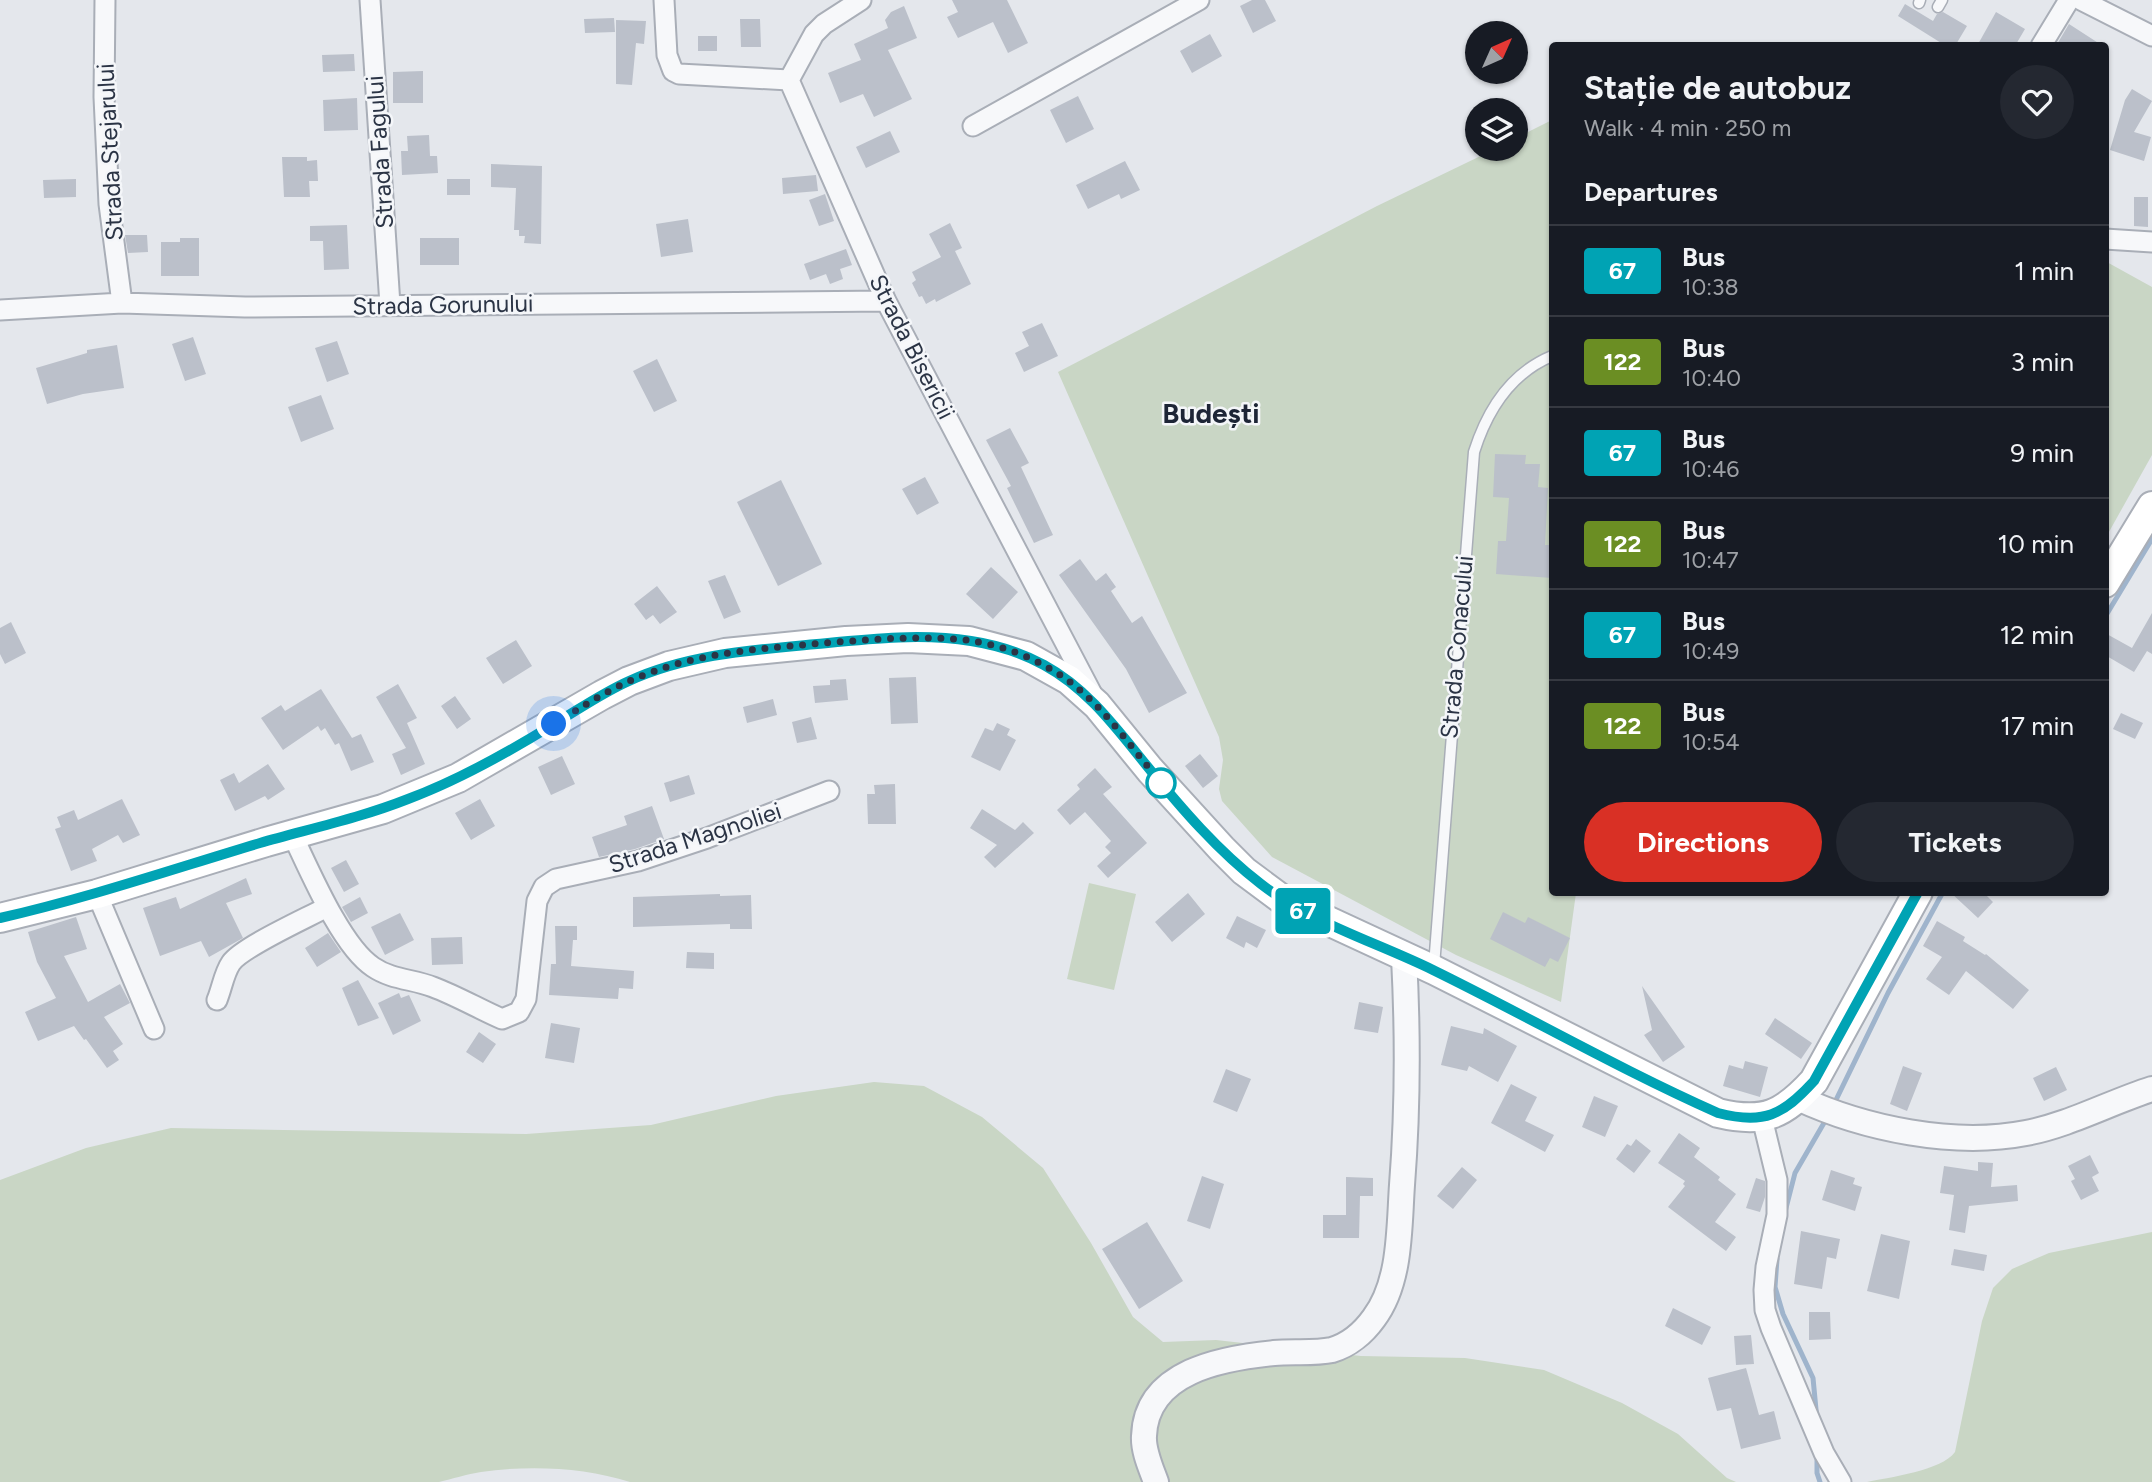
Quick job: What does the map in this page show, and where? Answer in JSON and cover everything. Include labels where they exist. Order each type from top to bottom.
[{"type":"main road","points":[[2109,576],[2152,506]]},
{"type":"main road","points":[[0,918],[97,894],[383,809],[495,759],[629,681],[669,666],[724,653],[845,641],[908,638],[969,641],[1016,653],[1048,667],[1069,680],[1097,705],[1196,822],[1244,871],[1274,894],[1306,912],[1434,970],[1695,1103],[1741,1119],[1762,1118],[1780,1111],[1816,1106],[1814,1081],[1916,896]]},
{"type":"street","name":"Strada Stejarului","points":[[105,0],[104,97],[109,204],[122,303]]},
{"type":"street","name":"Strada Fagului","points":[[370,0],[390,305]]},
{"type":"street","points":[[664,0],[667,55],[673,71],[679,74],[789,80],[814,34],[860,0]]},
{"type":"street","points":[[973,126],[1199,0]]},
{"type":"street","points":[[2043,42],[2069,0]]},
{"type":"street","points":[[2081,0],[2152,36]]},
{"type":"street","name":"Strada Bisericii","points":[[789,80],[887,302],[1097,705]]},
{"type":"street","points":[[2109,239],[2152,242]]},
{"type":"street","name":"Strada Gorunului","points":[[0,310],[122,303],[245,307],[887,302]]},
{"type":"street","name":"Strada Magnoliei","points":[[292,834],[327,907],[360,955],[372,967],[395,978],[431,986],[502,1019],[519,1013],[526,999],[537,901],[544,887],[556,879],[638,861],[696,842],[830,791]]},
{"type":"street","points":[[97,894],[154,1030]]},
{"type":"street","points":[[217,1000],[233,959],[327,907]]},
{"type":"street","points":[[1156,1482],[1143,1438],[1146,1421],[1161,1392],[1178,1377],[1239,1357],[1333,1349],[1349,1343],[1360,1334],[1383,1303],[1391,1283],[1399,1236],[1408,1113],[1404,957]]},
{"type":"street","points":[[1816,1106],[1856,1121],[1910,1131],[1952,1137],[1993,1138],[2029,1133],[2152,1089]]},
{"type":"street","points":[[1762,1118],[1777,1180],[1777,1215],[1766,1267],[1765,1310],[1824,1454],[1841,1482]]},
{"type":"lane","name":"Strada Conacului","points":[[1434,970],[1436,909],[1474,452],[1482,428],[1510,385],[1526,371],[1549,358]]},
{"type":"green space","points":[[1549,122],[1549,896],[1576,896],[1561,1002],[1456,955],[1272,857],[1222,801],[1219,789],[1223,760],[1219,737],[1058,372],[1377,206],[1470,161],[1528,161],[1528,132]]},
{"type":"green space","points":[[2109,263],[2152,287],[2152,455],[2109,532]]},
{"type":"green space","points":[[1089,883],[1136,894],[1114,990],[1067,979]]},
{"type":"green space","points":[[874,1082],[924,1086],[982,1117],[1043,1168],[1091,1243],[1133,1317],[1163,1342],[1216,1340],[1361,1356],[1465,1358],[1544,1370],[1622,1403],[1678,1434],[1727,1478],[1736,1482],[630,1482],[575,1470],[518,1468],[481,1472],[439,1482],[0,1482],[0,1180],[86,1148],[171,1128],[526,1134],[651,1125],[776,1096]]},
{"type":"green space","points":[[2152,1232],[2152,1482],[1867,1482],[1927,1469],[1948,1459],[1955,1452],[1982,1321],[1993,1288],[2012,1269],[2049,1253]]},
{"type":"building","points":[[952,0],[1007,0],[1028,43],[1008,53],[993,22],[958,38],[947,17],[958,12]]},
{"type":"building","points":[[1252,0],[1265,0],[1276,21],[1253,33],[1240,6]]},
{"type":"building","points":[[1905,4],[1933,21],[1937,14],[1943,12],[1967,26],[1957,42],[1940,42],[1898,16]]},
{"type":"building","points":[[904,6],[917,38],[888,50],[912,99],[874,117],[863,94],[840,103],[828,73],[861,60],[854,44],[888,28],[885,20],[891,12]]},
{"type":"building","points":[[1996,12],[2025,29],[2017,42],[1979,42]]},
{"type":"building","points":[[614,18],[615,32],[585,33],[584,19]]},
{"type":"building","points":[[740,19],[760,19],[761,47],[741,47]]},
{"type":"building","points":[[616,20],[646,21],[644,44],[636,43],[632,85],[616,84]]},
{"type":"building","points":[[2069,24],[2097,42],[2058,42]]},
{"type":"building","points":[[1210,34],[1222,56],[1192,73],[1180,51]]},
{"type":"building","points":[[698,36],[717,36],[717,51],[698,51]]},
{"type":"building","points":[[354,54],[355,71],[323,72],[322,55]]},
{"type":"building","points":[[423,71],[423,103],[393,103],[393,72]]},
{"type":"building","points":[[2132,89],[2152,101],[2134,132],[2151,137],[2144,161],[2110,150],[2125,100]]},
{"type":"building","points":[[1078,96],[1094,129],[1066,143],[1050,110]]},
{"type":"building","points":[[357,98],[358,130],[324,131],[323,100]]},
{"type":"building","points":[[890,131],[900,152],[866,168],[856,147]]},
{"type":"building","points":[[429,135],[430,156],[437,156],[438,173],[402,175],[401,151],[408,151],[407,136]]},
{"type":"building","points":[[282,157],[307,157],[307,161],[317,160],[318,181],[309,181],[310,197],[284,197]]},
{"type":"building","points":[[1125,161],[1140,190],[1121,199],[1119,194],[1088,209],[1076,185]]},
{"type":"building","points":[[491,164],[542,166],[541,244],[524,243],[525,236],[519,236],[519,230],[514,230],[516,188],[491,187]]},
{"type":"building","points":[[816,175],[818,191],[783,194],[782,178]]},
{"type":"building","points":[[76,179],[76,197],[44,198],[43,180]]},
{"type":"building","points":[[447,179],[470,179],[470,195],[447,195]]},
{"type":"building","points":[[825,194],[834,221],[819,226],[809,200]]},
{"type":"building","points":[[2134,197],[2148,197],[2148,227],[2134,226]]},
{"type":"building","points":[[688,219],[693,252],[661,257],[656,224]]},
{"type":"building","points":[[950,223],[962,248],[955,251],[971,284],[936,302],[935,299],[926,304],[912,283],[916,280],[912,272],[941,257],[929,234]]},
{"type":"building","points":[[347,225],[349,269],[324,270],[323,241],[310,241],[310,226]]},
{"type":"building","points":[[125,235],[147,235],[148,252],[128,253]]},
{"type":"building","points":[[180,238],[199,238],[199,276],[161,276],[161,242],[180,242]]},
{"type":"building","points":[[420,238],[459,238],[459,265],[420,265]]},
{"type":"building","points":[[846,249],[852,265],[840,269],[843,279],[830,284],[826,274],[810,280],[804,264]]},
{"type":"building","points":[[1042,323],[1058,356],[1024,372],[1015,353],[1029,346],[1022,332]]},
{"type":"building","points":[[193,337],[206,374],[185,381],[172,344]]},
{"type":"building","points":[[337,341],[349,374],[327,382],[315,348]]},
{"type":"building","points":[[117,345],[124,388],[83,394],[47,404],[36,368],[87,353],[87,350]]},
{"type":"building","points":[[657,359],[677,401],[654,412],[633,371]]},
{"type":"building","points":[[321,395],[334,429],[301,442],[288,407]]},
{"type":"building","points":[[1010,428],[1029,463],[1021,467],[1053,535],[1034,543],[1007,488],[1011,486],[986,440]]},
{"type":"building","points":[[1495,454],[1526,455],[1525,464],[1540,464],[1538,487],[1548,488],[1545,545],[1549,545],[1549,578],[1496,574],[1498,541],[1506,541],[1509,498],[1493,497]]},
{"type":"building","points":[[925,477],[939,503],[917,515],[902,489]]},
{"type":"building","points":[[781,480],[822,564],[778,586],[737,502]]},
{"type":"building","points":[[1080,559],[1096,581],[1106,573],[1116,587],[1111,591],[1132,623],[1142,616],[1187,693],[1149,713],[1126,669],[1059,575]]},
{"type":"building","points":[[991,567],[1018,592],[993,619],[966,594]]},
{"type":"building","points":[[725,575],[741,612],[724,619],[708,581]]},
{"type":"building","points":[[657,586],[677,612],[660,624],[653,615],[646,620],[634,604]]},
{"type":"building","points":[[2152,613],[2152,654],[2147,651],[2134,672],[2109,657],[2109,635],[2132,648]]},
{"type":"building","points":[[11,622],[26,653],[5,664],[0,654],[0,628]]},
{"type":"building","points":[[516,640],[532,666],[503,684],[486,658]]},
{"type":"building","points":[[916,677],[918,723],[891,724],[889,678]]},
{"type":"building","points":[[846,679],[848,700],[815,703],[813,686],[830,685],[830,680]]},
{"type":"building","points":[[398,684],[417,718],[407,723],[425,764],[401,775],[392,754],[406,748],[376,697]]},
{"type":"building","points":[[321,689],[352,738],[361,734],[374,762],[351,771],[339,743],[335,745],[325,728],[321,731],[318,726],[283,750],[261,718],[281,705],[285,711]]},
{"type":"building","points":[[455,696],[471,719],[457,729],[441,706]]},
{"type":"building","points":[[773,699],[777,715],[747,723],[743,707]]},
{"type":"building","points":[[2121,713],[2143,723],[2135,739],[2113,729]]},
{"type":"building","points":[[811,717],[817,739],[797,743],[792,722]]},
{"type":"building","points":[[997,723],[1010,729],[1007,735],[1016,740],[1000,771],[971,757],[985,728],[993,731]]},
{"type":"building","points":[[1200,754],[1218,776],[1203,788],[1185,766]]},
{"type":"building","points":[[562,756],[575,784],[551,795],[538,767]]},
{"type":"building","points":[[268,764],[285,789],[268,800],[265,796],[235,811],[220,780],[234,773],[239,783]]},
{"type":"building","points":[[1095,768],[1112,787],[1103,794],[1147,843],[1108,878],[1097,866],[1111,853],[1105,847],[1111,841],[1085,812],[1070,825],[1057,810],[1080,789],[1077,785]]},
{"type":"building","points":[[689,775],[695,794],[670,802],[664,783]]},
{"type":"building","points":[[895,784],[896,824],[868,824],[867,794],[875,794],[874,785]]},
{"type":"building","points":[[122,799],[140,835],[123,843],[118,835],[92,849],[97,861],[71,871],[55,829],[61,827],[57,817],[74,810],[78,820]]},
{"type":"building","points":[[480,799],[495,826],[471,840],[455,813]]},
{"type":"building","points":[[652,806],[664,839],[599,857],[592,837],[627,825],[624,816]]},
{"type":"building","points":[[982,809],[1015,830],[1023,822],[1034,833],[995,868],[984,857],[997,845],[970,828]]},
{"type":"building","points":[[346,860],[359,884],[344,892],[331,868]]},
{"type":"building","points":[[246,878],[252,894],[226,903],[243,938],[209,957],[201,941],[160,956],[143,908],[176,897],[180,909]]},
{"type":"building","points":[[1188,893],[1205,914],[1172,942],[1155,922]]},
{"type":"building","points":[[751,895],[752,929],[730,929],[730,924],[633,927],[633,897]]},
{"type":"building","points":[[1954,896],[1987,896],[1993,902],[1978,918]]},
{"type":"building","points":[[360,897],[368,913],[351,922],[342,907]]},
{"type":"building","points":[[1503,912],[1525,923],[1528,917],[1570,938],[1558,962],[1550,958],[1545,967],[1490,939]]},
{"type":"building","points":[[400,913],[414,940],[385,955],[371,927]]},
{"type":"building","points":[[1237,916],[1266,930],[1257,948],[1246,942],[1244,948],[1226,938]]},
{"type":"building","points":[[76,917],[87,949],[64,956],[88,1002],[120,984],[130,1003],[104,1017],[123,1044],[113,1051],[119,1060],[107,1068],[74,1026],[38,1041],[25,1012],[56,998],[37,962],[28,932]]},
{"type":"building","points":[[1937,921],[1965,937],[1963,941],[1986,954],[2029,990],[2013,1009],[1966,971],[1949,995],[1926,979],[1942,957],[1923,946]]},
{"type":"building","points":[[555,926],[577,926],[571,966],[634,971],[633,989],[619,988],[618,999],[549,995],[551,964],[556,964]]},
{"type":"building","points":[[328,933],[341,952],[317,967],[305,948]]},
{"type":"building","points":[[462,937],[463,964],[432,965],[431,938]]},
{"type":"building","points":[[687,952],[714,953],[714,969],[686,968]]},
{"type":"building","points":[[358,980],[379,1018],[358,1026],[342,988]]},
{"type":"building","points":[[1642,986],[1685,1047],[1663,1062],[1644,1035],[1652,1030]]},
{"type":"building","points":[[399,993],[401,998],[409,995],[421,1021],[393,1035],[378,1003]]},
{"type":"building","points":[[1359,1002],[1383,1007],[1378,1033],[1354,1029]]},
{"type":"building","points":[[1775,1018],[1812,1043],[1801,1059],[1765,1034]]},
{"type":"building","points":[[551,1023],[580,1028],[574,1063],[545,1058]]},
{"type":"building","points":[[1451,1026],[1483,1034],[1484,1028],[1517,1046],[1498,1082],[1469,1066],[1467,1071],[1441,1065]]},
{"type":"building","points":[[479,1032],[496,1044],[483,1063],[466,1052]]},
{"type":"building","points":[[1745,1061],[1768,1067],[1760,1097],[1723,1086],[1729,1065],[1743,1069]]},
{"type":"building","points":[[1903,1066],[1922,1073],[1907,1111],[1890,1104]]},
{"type":"building","points":[[2056,1067],[2067,1090],[2044,1101],[2033,1078]]},
{"type":"building","points":[[1226,1069],[1251,1079],[1237,1112],[1213,1102]]},
{"type":"building","points":[[1511,1084],[1537,1097],[1525,1121],[1554,1135],[1545,1152],[1491,1123]]},
{"type":"building","points":[[1594,1096],[1618,1106],[1605,1137],[1582,1127]]},
{"type":"building","points":[[1679,1133],[1700,1148],[1694,1157],[1720,1177],[1718,1180],[1736,1194],[1715,1222],[1736,1237],[1726,1251],[1668,1207],[1685,1186],[1685,1181],[1658,1163]]},
{"type":"building","points":[[1636,1139],[1651,1151],[1634,1173],[1616,1159],[1627,1144],[1631,1146]]},
{"type":"building","points":[[2090,1155],[2099,1173],[2092,1177],[2099,1191],[2081,1200],[2071,1181],[2075,1179],[2068,1166]]},
{"type":"building","points":[[1978,1162],[1993,1163],[1991,1187],[2017,1185],[2018,1201],[1969,1206],[1965,1233],[1949,1230],[1954,1195],[1940,1193],[1944,1166],[1978,1171]]},
{"type":"building","points":[[1462,1167],[1477,1180],[1453,1209],[1437,1196]]},
{"type":"building","points":[[1831,1170],[1855,1178],[1853,1184],[1862,1187],[1855,1211],[1822,1200]]},
{"type":"building","points":[[1202,1176],[1224,1184],[1210,1229],[1187,1221]]},
{"type":"building","points":[[1346,1177],[1373,1178],[1373,1196],[1360,1196],[1359,1238],[1323,1238],[1323,1215],[1346,1215]]},
{"type":"building","points":[[1756,1178],[1765,1181],[1765,1197],[1760,1212],[1746,1208]]},
{"type":"building","points":[[1147,1222],[1183,1281],[1139,1309],[1102,1249]]},
{"type":"building","points":[[1801,1231],[1840,1239],[1836,1259],[1827,1257],[1822,1289],[1794,1284]]},
{"type":"building","points":[[1881,1234],[1910,1241],[1899,1299],[1867,1291]]},
{"type":"building","points":[[1954,1249],[1987,1255],[1984,1271],[1951,1265]]},
{"type":"building","points":[[1673,1308],[1711,1327],[1702,1345],[1665,1326]]},
{"type":"building","points":[[1809,1312],[1830,1312],[1831,1339],[1809,1340]]},
{"type":"building","points":[[1751,1335],[1754,1364],[1736,1365],[1734,1336]]},
{"type":"building","points":[[1746,1368],[1759,1415],[1774,1411],[1781,1439],[1741,1449],[1731,1408],[1717,1411],[1708,1378]]},
{"type":"waterway","points":[[2109,610],[2152,539]]},
{"type":"waterway","points":[[1834,1104],[1888,993],[1941,896]]},
{"type":"waterway","points":[[1785,1212],[1795,1173],[1828,1116]]},
{"type":"waterway","points":[[1777,1259],[1775,1287],[1783,1314],[1813,1378],[1817,1420]]},
{"type":"waterway","points":[[1817,1454],[1820,1482]]},
{"type":"bus line","name":"67","points":[[0,918],[97,894],[383,809],[457,778],[495,759],[602,695],[629,681],[669,666],[724,653],[845,641],[908,638],[969,641],[1011,651],[1048,667],[1069,680],[1097,705],[1196,822],[1244,871],[1283,900],[1434,970],[1684,1098],[1718,1113],[1741,1119],[1762,1118],[1780,1111],[1798,1098],[1814,1081],[1916,896]]},
{"type":"district","name":"Budești","points":[[1211,413]]},
{"type":"route","points":[[554,724],[629,681],[693,659],[724,653],[845,641],[942,638],[969,641],[1026,656],[1069,680],[1097,705],[1165,787],[1161,783]]}]
